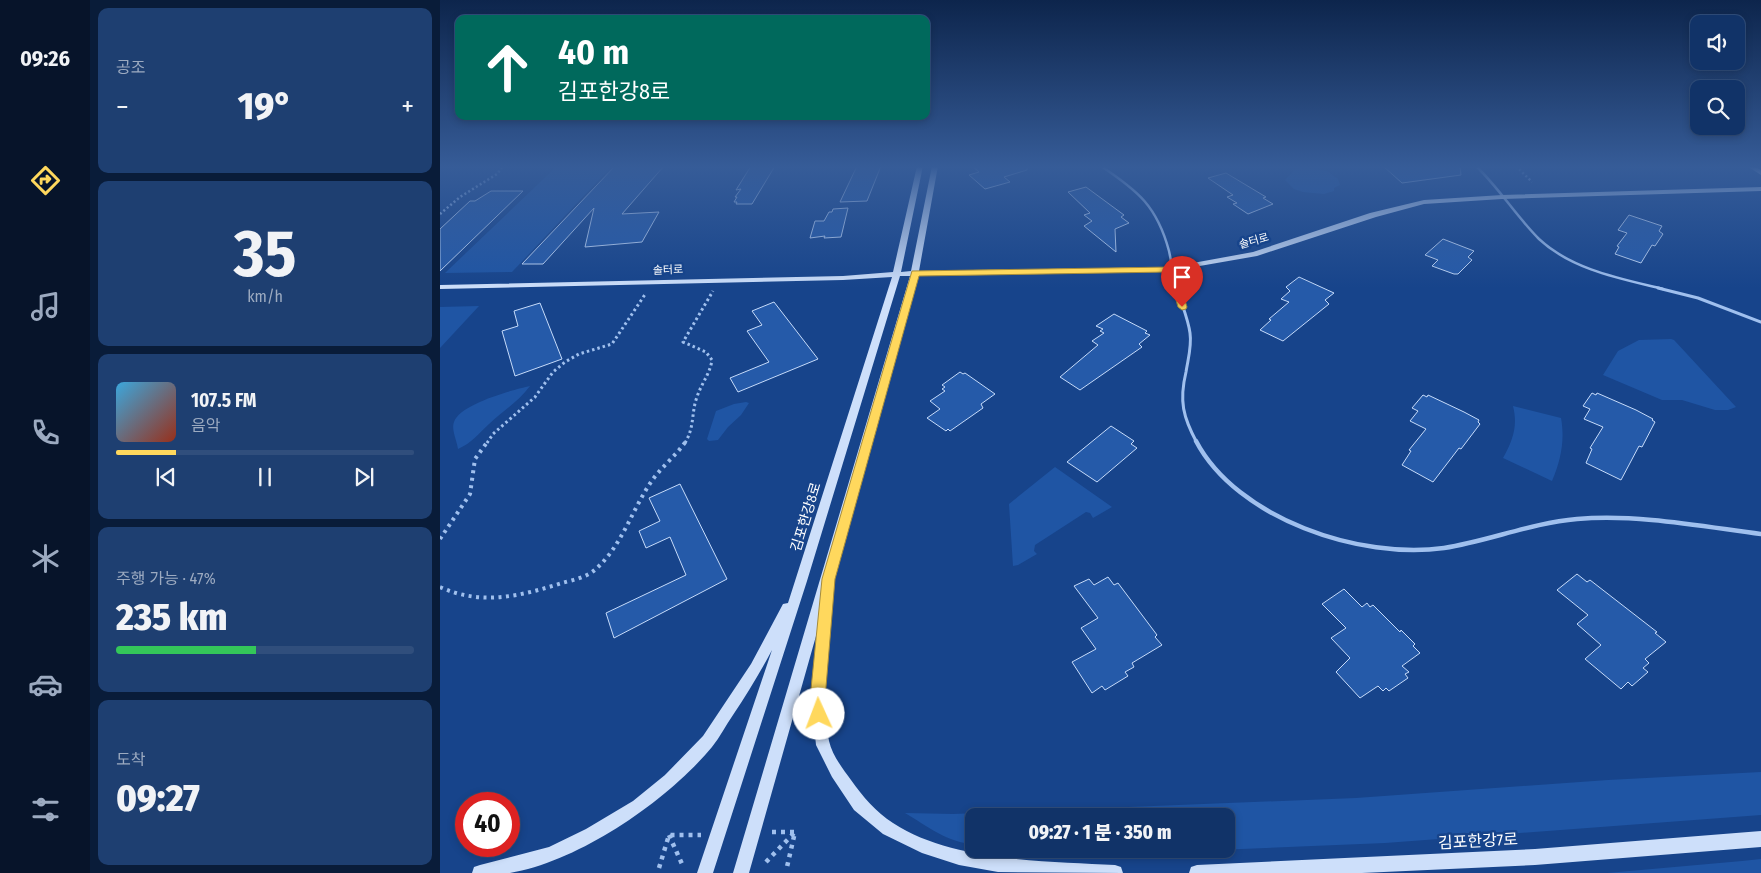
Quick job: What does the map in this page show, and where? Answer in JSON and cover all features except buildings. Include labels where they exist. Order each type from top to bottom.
[{"type":"street","name":"김포한강8로","points":[[705,873],[802,581],[897,274],[911,207]]},
{"type":"street","points":[[741,873],[828,579],[915,273],[927,207]]},
{"type":"street","name":"솔터로","points":[[440,287],[843,278],[915,273],[1171,269],[1254,254],[1402,207]]},
{"type":"street","name":"솔터로","points":[[440,280],[850,271],[897,274]]},
{"type":"street","points":[[828,579],[817,699],[823,744],[844,787],[873,819],[907,840],[972,861],[1115,873]]},
{"type":"street","points":[[480,873],[559,850],[591,834],[638,806],[670,780],[708,741],[756,668],[802,581]]},
{"type":"street","name":"김포한강7로","points":[[1197,873],[1535,857],[1761,839]]},
{"type":"lane","points":[[1150,207],[1169,252],[1171,269],[1190,333],[1191,343],[1181,393],[1186,422],[1194,438],[1216,468],[1230,483],[1261,506],[1290,522],[1335,538],[1402,550],[1422,550],[1453,546],[1534,525],[1587,519],[1652,519],[1761,534]]},
{"type":"lane","points":[[1511,207],[1540,240],[1578,264],[1620,280],[1705,300],[1761,322]]},
{"type":"path","points":[[440,587],[451,594],[465,597],[498,598],[539,590],[595,570],[620,538],[651,482],[674,457],[692,428],[694,403],[712,360],[708,352],[687,345],[684,342],[719,280]]},
{"type":"path","points":[[440,539],[470,494],[475,459],[492,434],[535,397],[553,372],[565,362],[579,354],[612,344],[654,282]]},
{"type":"path","points":[[772,832],[795,832]]},
{"type":"path","points":[[766,862],[795,832]]},
{"type":"path","points":[[787,867],[795,832]]},
{"type":"path","points":[[669,836],[701,834]]},
{"type":"path","points":[[669,836],[682,864]]},
{"type":"path","points":[[658,868],[669,836]]},
{"type":"shaded area","points":[[514,207],[574,207],[512,272],[445,273]]},
{"type":"shaded area","points":[[479,306],[440,348],[440,307]]},
{"type":"shaded area","points":[[1671,339],[1736,407],[1728,410],[1715,410],[1682,400],[1662,400],[1603,375],[1618,351],[1639,340]]},
{"type":"shaded area","points":[[530,386],[475,438],[458,449],[453,428],[458,415],[466,409],[488,399]]},
{"type":"shaded area","points":[[749,403],[741,415],[718,440],[709,441],[707,439],[716,411],[734,404]]},
{"type":"shaded area","points":[[1513,406],[1561,418],[1563,434],[1561,450],[1552,481],[1503,458],[1514,433]]},
{"type":"shaded area","points":[[1055,467],[1112,507],[1093,518],[1090,513],[1086,512],[1035,545],[1034,551],[1037,554],[1013,566],[1009,504]]},
{"type":"shaded area","points":[[1761,772],[1761,815],[1385,843],[1235,849],[1235,808],[1104,808],[1356,798],[1608,780]]},
{"type":"shaded area","points":[[905,813],[965,814],[965,843],[947,837]]},
{"type":"shaded area","points":[[1761,859],[1761,873],[1607,873],[1742,861]]},
{"type":"route","points":[[819,714],[817,699],[828,579],[915,273],[1171,269],[1182,307]]}]
